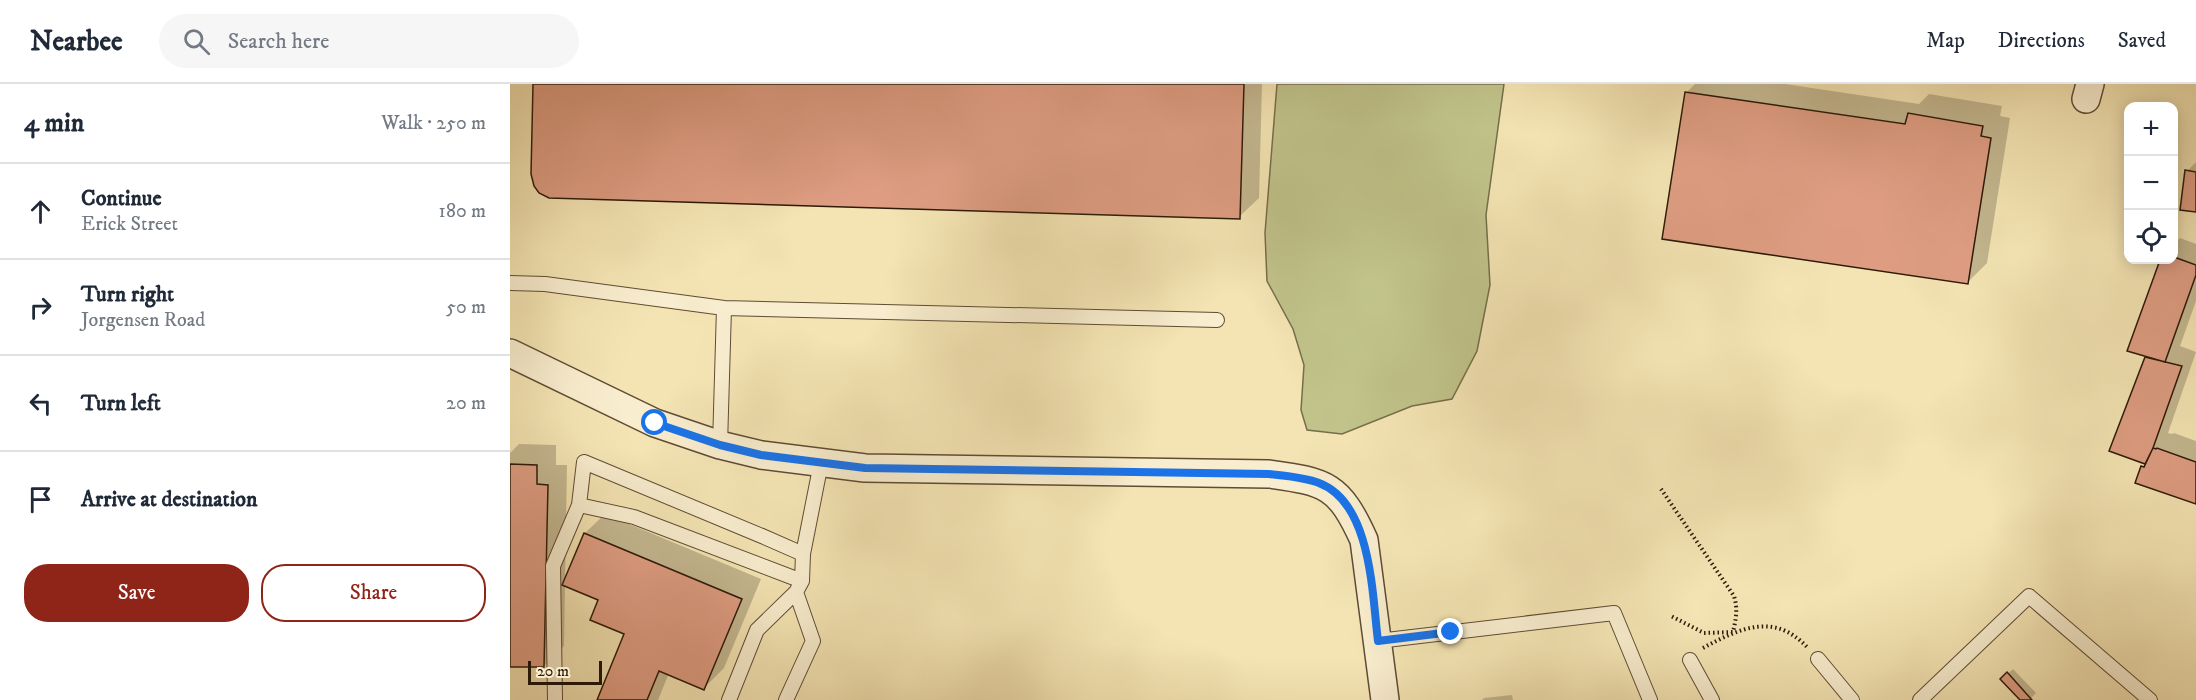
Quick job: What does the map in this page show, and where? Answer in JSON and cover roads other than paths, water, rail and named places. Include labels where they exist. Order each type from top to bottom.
[{"type":"street","points":[[510,353],[655,423],[720,445],[761,455],[865,468],[1269,474],[1321,484],[1340,498],[1353,516],[1364,540],[1385,700]]},
{"type":"lane","points":[[510,283],[545,284],[724,308],[1217,320]]},
{"type":"lane","points":[[720,445],[724,308]]},
{"type":"lane","points":[[555,700],[553,566],[579,505],[584,462],[803,554]]},
{"type":"lane","points":[[786,700],[813,641],[799,587],[803,554],[822,463]]},
{"type":"lane","points":[[579,505],[634,517],[799,587]]},
{"type":"lane","points":[[729,700],[757,630],[799,587]]},
{"type":"lane","points":[[1920,700],[2028,596],[2150,700]]},
{"type":"lane","points":[[1378,641],[1614,613],[1650,700]]},
{"type":"lane","points":[[1818,658],[1851,700]]},
{"type":"lane","points":[[1690,660],[1712,700]]}]
